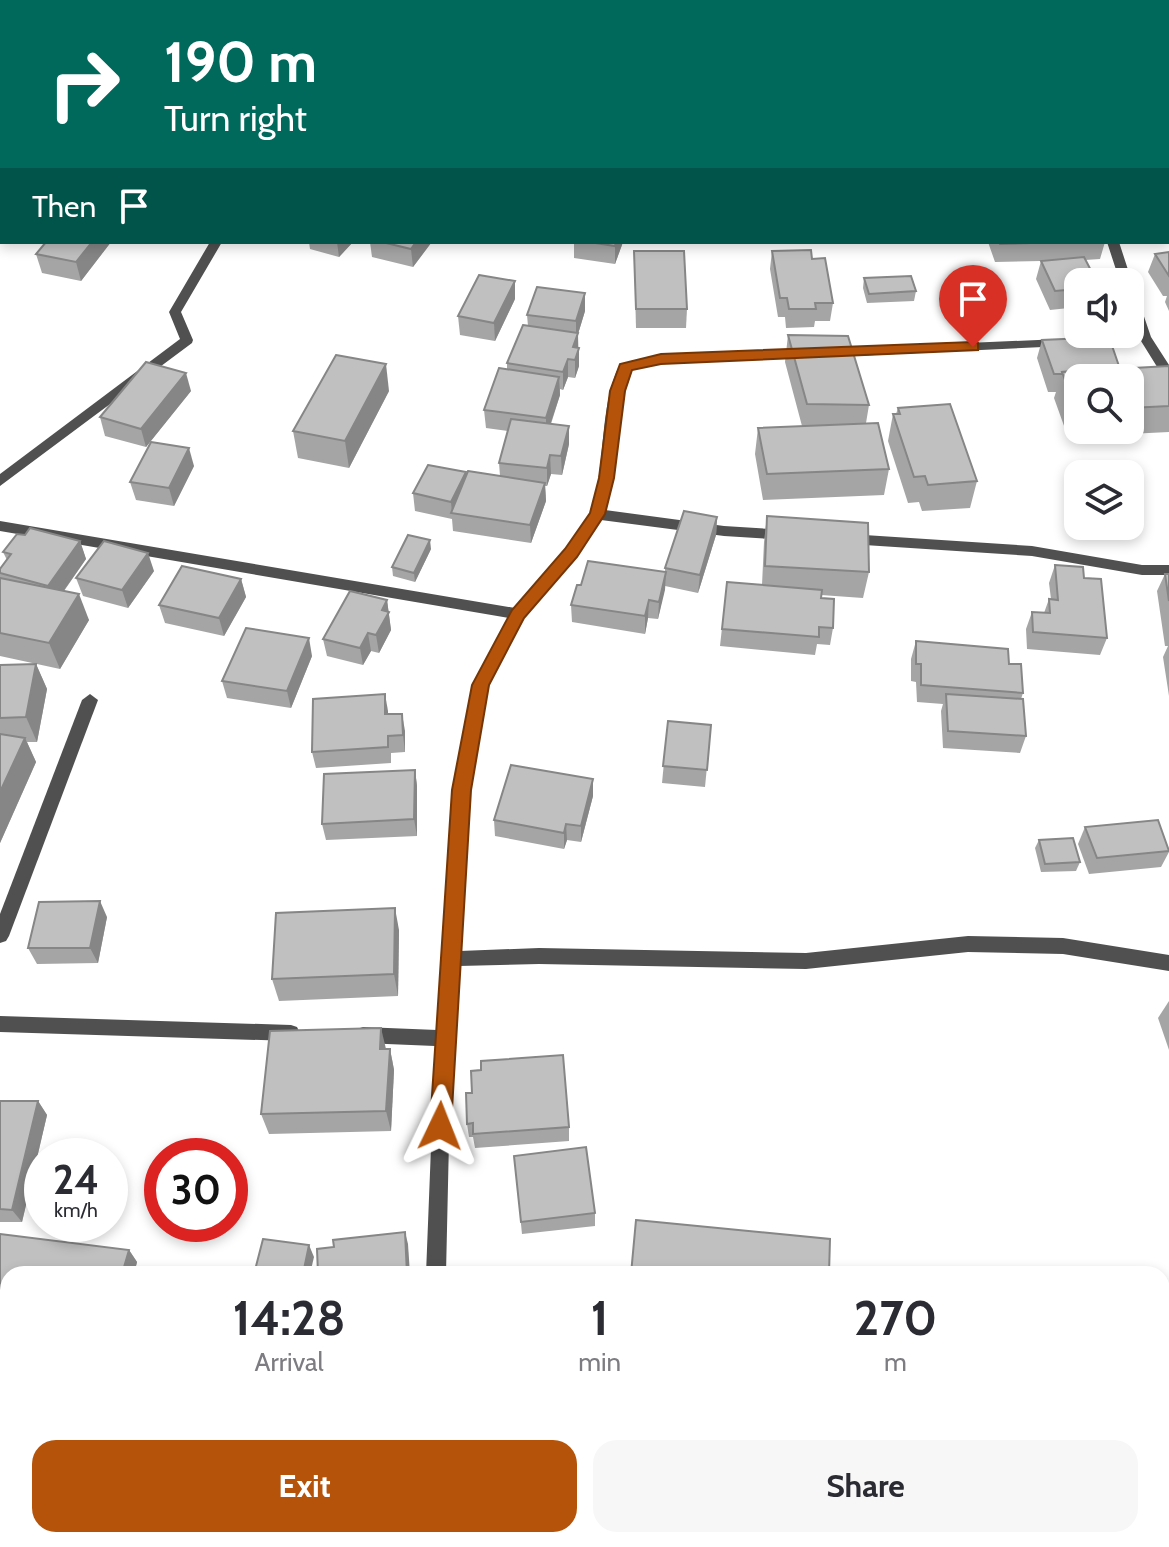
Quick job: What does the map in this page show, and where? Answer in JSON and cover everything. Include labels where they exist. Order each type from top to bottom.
[{"type":"street","points":[[0,481],[187,340],[175,312],[215,244]]},
{"type":"street","points":[[1114,244],[1121,268]]},
{"type":"street","points":[[1144,334],[1169,375]]},
{"type":"street","points":[[436,1266],[445,1038],[462,790],[481,685],[518,614],[571,553],[597,514],[606,478],[620,378],[625,367],[661,359],[1145,337]]},
{"type":"street","points":[[597,514],[724,531],[804,536]]},
{"type":"street","points":[[0,526],[518,614]]},
{"type":"street","points":[[836,538],[1032,551],[1142,570],[1169,570]]},
{"type":"street","points":[[0,936],[90,700]]},
{"type":"street","points":[[450,959],[539,956],[806,961],[968,944],[1063,946],[1169,963]]},
{"type":"street","points":[[0,1024],[318,1034]]},
{"type":"street","points":[[350,1035],[445,1038]]},
{"type":"building","points":[[44,244],[90,244],[76,262],[36,254]]},
{"type":"building","points":[[390,244],[415,244],[411,249]]},
{"type":"building","points":[[811,250],[812,259],[825,258],[833,303],[815,303],[816,309],[789,309],[787,298],[780,298],[772,251]]},
{"type":"building","points":[[634,251],[684,251],[687,309],[636,309]]},
{"type":"building","points":[[1169,252],[1169,276],[1155,254]]},
{"type":"building","points":[[1084,257],[1090,268],[1064,268],[1064,290],[1055,291],[1041,261]]},
{"type":"building","points":[[479,275],[515,281],[494,323],[458,316]]},
{"type":"building","points":[[911,276],[916,291],[869,294],[864,278]]},
{"type":"building","points":[[537,287],[585,293],[576,321],[527,315]]},
{"type":"building","points":[[523,325],[578,333],[573,347],[579,348],[575,360],[568,359],[563,372],[507,363]]},
{"type":"building","points":[[788,335],[848,336],[869,405],[807,404]]},
{"type":"building","points":[[1064,339],[1064,348],[1113,348],[1118,364],[1064,364],[1062,374],[1054,374],[1042,340]]},
{"type":"building","points":[[336,355],[386,364],[345,441],[293,431]]},
{"type":"building","points":[[146,362],[186,373],[141,429],[100,417]]},
{"type":"building","points":[[1169,366],[1169,406],[1144,407],[1144,367]]},
{"type":"building","points":[[499,368],[559,377],[546,418],[484,410]]},
{"type":"building","points":[[950,404],[977,481],[928,485],[925,476],[914,477],[893,414],[900,414],[898,408]]},
{"type":"building","points":[[511,419],[569,426],[561,456],[550,455],[547,468],[499,463]]},
{"type":"building","points":[[878,423],[889,469],[767,474],[758,428]]},
{"type":"building","points":[[151,442],[189,448],[169,488],[130,482]]},
{"type":"building","points":[[428,465],[466,472],[451,502],[413,493]]},
{"type":"building","points":[[468,471],[545,483],[530,525],[451,513]]},
{"type":"building","points":[[684,511],[717,517],[700,575],[665,568]]},
{"type":"building","points":[[767,516],[868,523],[869,572],[765,566]]},
{"type":"building","points":[[30,528],[80,541],[48,586],[0,573],[11,554],[3,552],[17,534],[25,535]]},
{"type":"building","points":[[408,535],[430,540],[414,573],[392,567]]},
{"type":"building","points":[[104,541],[148,553],[122,590],[76,578]]},
{"type":"building","points":[[588,561],[666,572],[659,602],[649,600],[645,616],[571,605]]},
{"type":"building","points":[[1055,565],[1083,567],[1084,578],[1101,579],[1107,638],[1033,632],[1032,612],[1050,613],[1049,599],[1058,600]]},
{"type":"building","points":[[182,566],[241,579],[219,618],[159,605]]},
{"type":"building","points":[[1165,574],[1169,574],[1169,601]]},
{"type":"building","points":[[0,578],[79,594],[49,643],[0,633]]},
{"type":"building","points":[[727,582],[822,590],[821,598],[834,599],[833,628],[819,627],[819,637],[722,629]]},
{"type":"building","points":[[350,591],[387,600],[382,610],[389,612],[376,635],[368,633],[360,648],[323,639]]},
{"type":"building","points":[[246,628],[309,638],[287,691],[222,681]]},
{"type":"building","points":[[916,641],[1008,649],[1009,664],[1021,664],[1023,693],[921,685],[921,664],[916,664]]},
{"type":"building","points":[[36,664],[26,717],[0,718],[0,665]]},
{"type":"building","points":[[385,694],[385,714],[402,714],[403,735],[388,736],[388,747],[312,752],[313,699]]},
{"type":"building","points":[[946,694],[1023,699],[1026,736],[948,731]]},
{"type":"building","points":[[668,721],[711,725],[707,770],[663,766]]},
{"type":"building","points":[[0,734],[25,738],[0,792]]},
{"type":"building","points":[[511,765],[593,779],[581,826],[566,824],[564,833],[494,820]]},
{"type":"building","points":[[415,770],[414,819],[322,824],[324,774]]},
{"type":"building","points":[[1158,820],[1169,851],[1097,858],[1085,827]]},
{"type":"building","points":[[1073,838],[1080,862],[1045,864],[1039,840]]},
{"type":"building","points":[[100,901],[90,948],[28,948],[39,902]]},
{"type":"building","points":[[395,908],[394,974],[272,979],[276,913]]},
{"type":"building","points":[[381,1028],[380,1049],[390,1049],[386,1111],[261,1114],[270,1031]]},
{"type":"building","points":[[563,1055],[569,1127],[473,1134],[473,1123],[467,1124],[466,1093],[472,1093],[471,1071],[481,1070],[481,1061]]},
{"type":"building","points":[[0,1101],[38,1101],[29,1138],[24,1138],[24,1160],[12,1210],[0,1209]]},
{"type":"building","points":[[586,1147],[595,1213],[521,1222],[514,1156]]},
{"type":"building","points":[[636,1220],[830,1239],[829,1266],[632,1266]]},
{"type":"building","points":[[405,1232],[407,1266],[318,1266],[317,1249],[334,1247],[333,1240]]},
{"type":"building","points":[[0,1234],[24,1237],[24,1242],[64,1242],[129,1250],[124,1266],[0,1266]]},
{"type":"building","points":[[263,1239],[309,1245],[305,1266],[256,1266]]},
{"type":"route","points":[[440,1126],[462,790],[481,685],[518,614],[571,553],[597,514],[606,478],[617,391],[625,367],[661,359],[973,347]]}]
